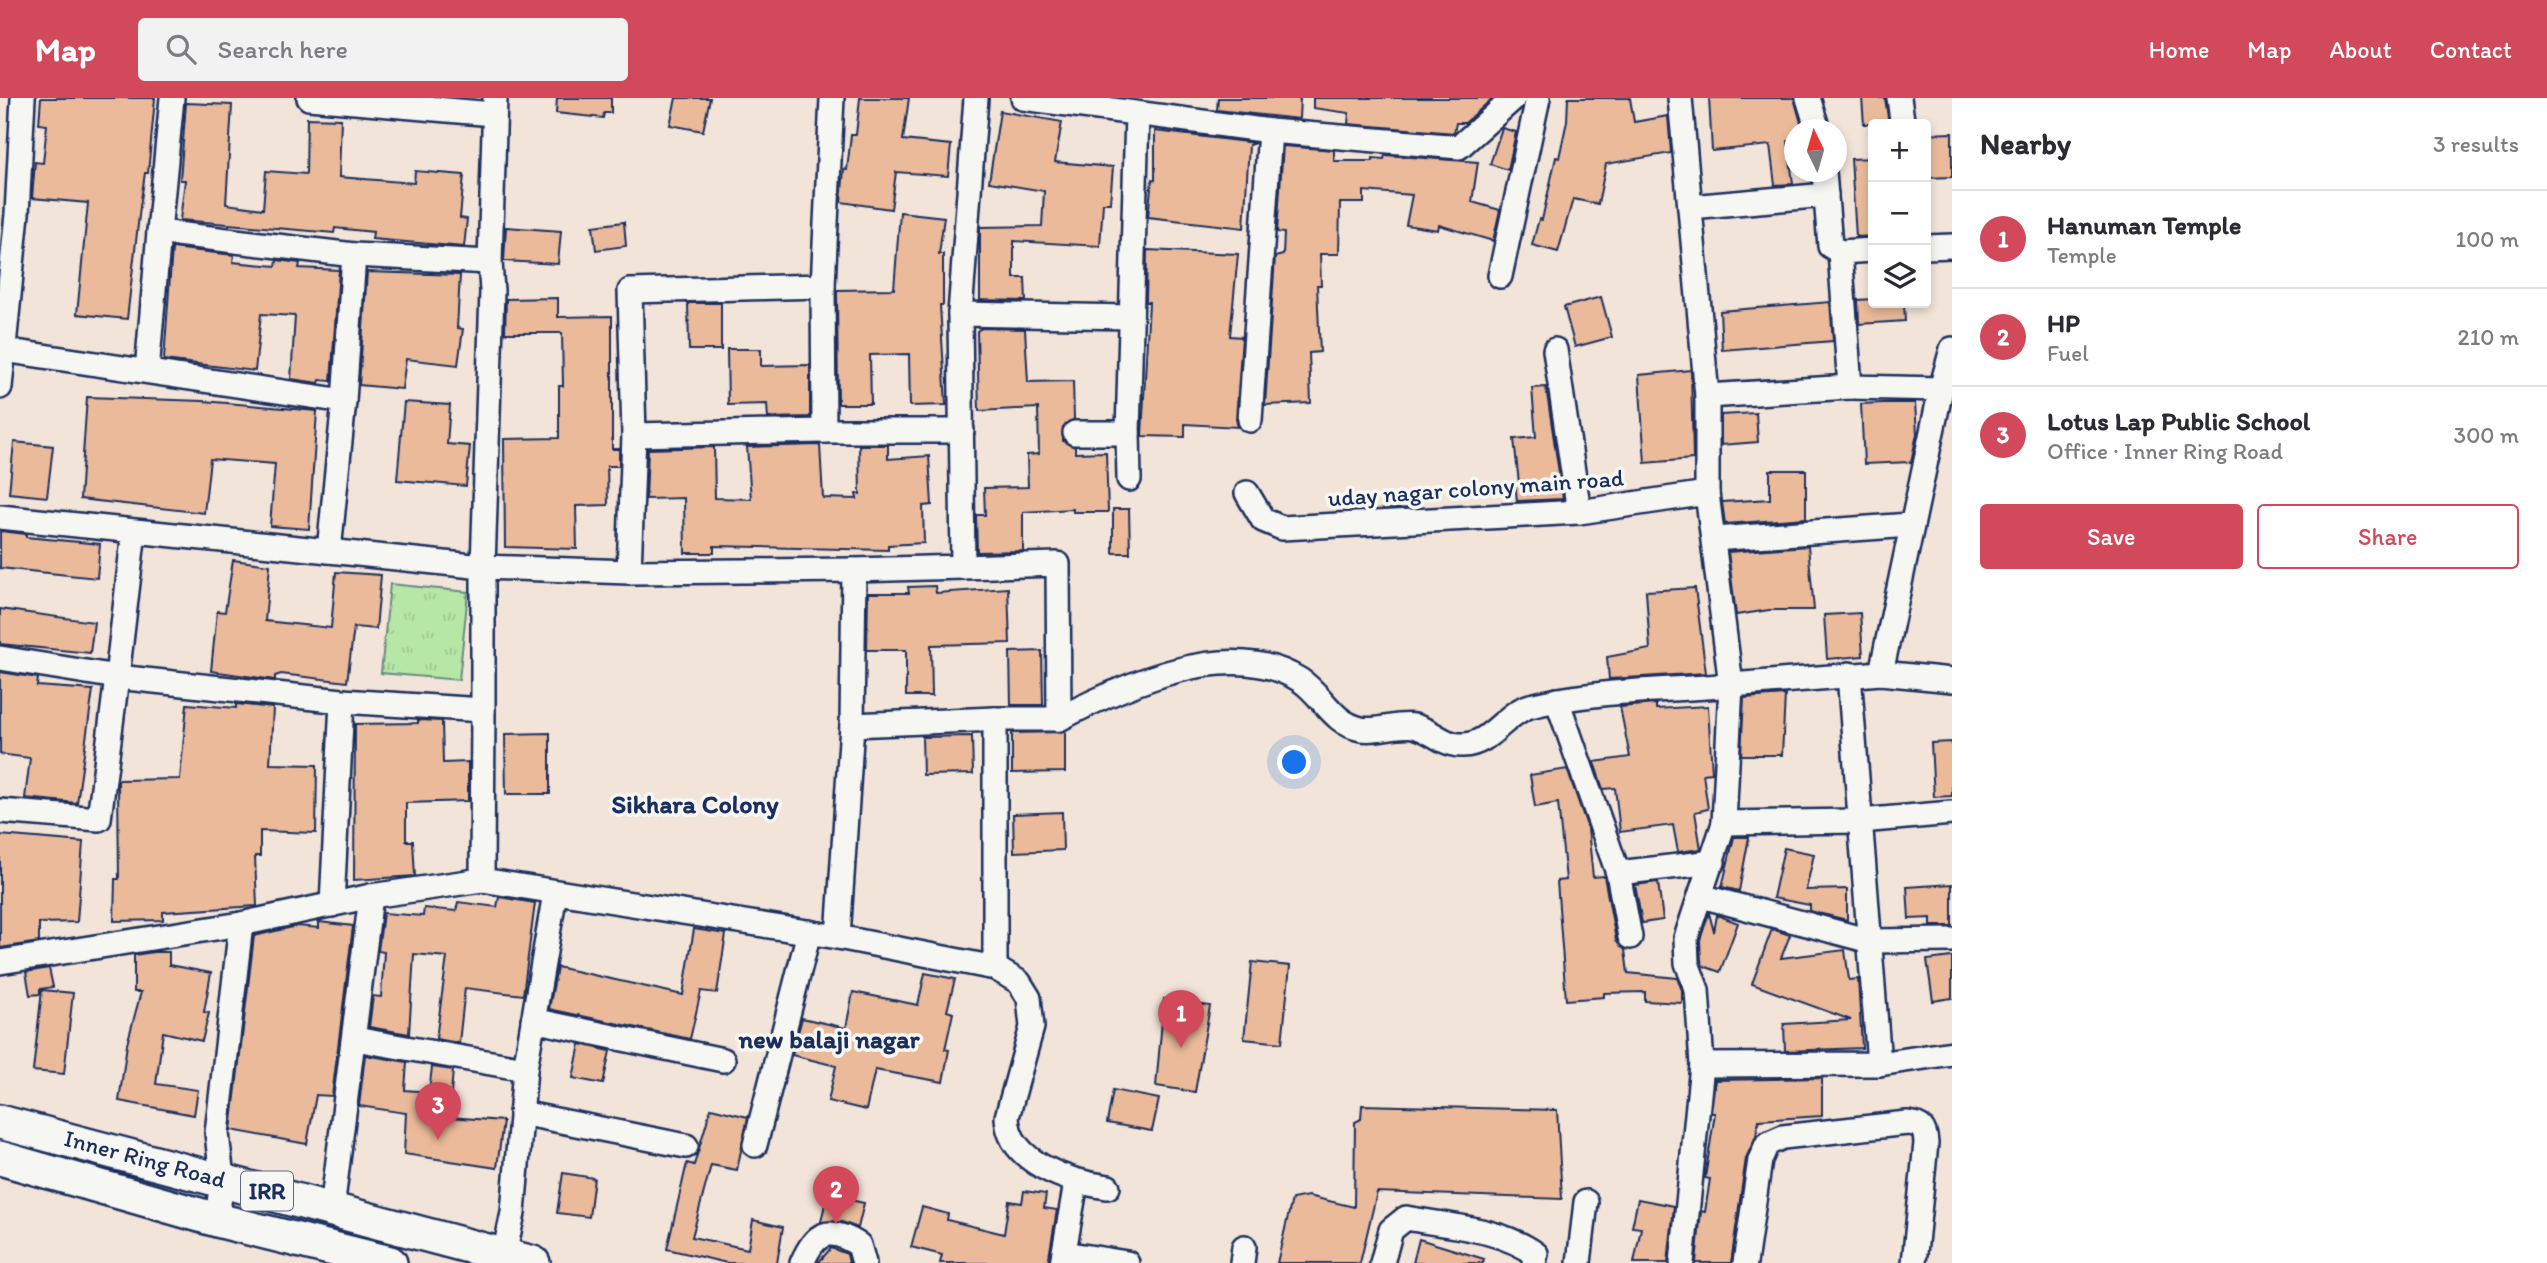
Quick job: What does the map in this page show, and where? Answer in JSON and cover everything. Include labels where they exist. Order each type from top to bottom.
[{"type":"highway","name":"Inner Ring Road","points":[[0,1122],[519,1259]]},
{"type":"highway","name":"Inner Ring Road","points":[[0,1158],[217,1220],[390,1263]]},
{"type":"street","points":[[0,387],[9,213],[23,98]]},
{"type":"street","points":[[147,371],[172,98]]},
{"type":"street","points":[[309,98],[494,106],[490,262],[492,291],[483,567],[482,880]]},
{"type":"street","points":[[824,431],[823,286],[832,98]]},
{"type":"street","points":[[963,567],[960,314],[976,98]]},
{"type":"street","points":[[1023,98],[1270,131],[1459,148],[1514,98]]},
{"type":"street","points":[[1500,276],[1538,98]]},
{"type":"street","points":[[1680,98],[1707,396],[1707,493],[1731,685],[1724,824],[1686,938],[1687,963],[1697,990],[1702,1065],[1682,1263]]},
{"type":"street","points":[[1808,98],[1815,119]]},
{"type":"street","points":[[1129,479],[1137,114]]},
{"type":"street","points":[[1250,420],[1270,131]]},
{"type":"street","points":[[1825,182],[1830,246],[1840,252],[1868,250]]},
{"type":"street","points":[[1690,207],[1826,195]]},
{"type":"street","points":[[159,232],[354,255],[490,262]]},
{"type":"street","points":[[1931,247],[1952,246],[1952,233]]},
{"type":"street","points":[[1840,252],[1850,387]]},
{"type":"street","points":[[328,551],[344,401],[354,255]]},
{"type":"street","points":[[629,572],[634,435],[630,291],[823,286]]},
{"type":"street","points":[[960,314],[1131,317]]},
{"type":"street","points":[[1881,673],[1910,524],[1942,437],[1941,389],[1952,349]]},
{"type":"street","points":[[3,350],[344,401]]},
{"type":"street","points":[[1555,350],[1580,512]]},
{"type":"street","points":[[1707,396],[1850,387],[1941,389]]},
{"type":"street","points":[[634,435],[962,431]]},
{"type":"street","points":[[1075,433],[1128,433]]},
{"type":"street","name":"uday nagar colony main road","points":[[1247,493],[1264,520],[1282,528],[1580,512],[1707,493]]},
{"type":"street","points":[[0,517],[483,567],[629,572],[854,570],[1058,564],[1059,719]]},
{"type":"street","points":[[1714,539],[1910,524]]},
{"type":"street","points":[[0,811],[99,819],[134,531]]},
{"type":"street","points":[[838,937],[852,724],[854,570]]},
{"type":"street","points":[[0,658],[117,677],[342,701],[483,710]]},
{"type":"street","points":[[852,724],[1059,719],[1114,691],[1192,667],[1240,663],[1270,668],[1301,681],[1342,722],[1363,729],[1414,726],[1448,744],[1462,746],[1477,743],[1526,707],[1557,700],[1849,674],[1881,673],[1952,680]]},
{"type":"street","points":[[1849,674],[1879,1064]]},
{"type":"street","points":[[1557,700],[1618,873],[1630,937]]},
{"type":"street","points":[[332,905],[342,701]]},
{"type":"street","points":[[995,719],[995,968]]},
{"type":"street","points":[[1724,824],[1860,821],[1952,813]]},
{"type":"street","points":[[1618,873],[1713,862]]},
{"type":"street","points":[[0,962],[241,924],[371,896],[482,880],[809,932],[963,961],[995,968],[1019,982],[1030,998],[1032,1027],[1007,1117],[1007,1131],[1017,1147],[1032,1159],[1076,1183],[1108,1187]]},
{"type":"street","points":[[519,1259],[513,1213],[525,1069],[555,893]]},
{"type":"street","points":[[332,1209],[371,896]]},
{"type":"street","points":[[1701,896],[1870,941],[1952,940]]},
{"type":"street","points":[[217,1220],[222,1179],[217,1133],[241,924]]},
{"type":"street","points":[[755,1145],[809,932]]},
{"type":"street","points":[[533,1020],[723,1060]]},
{"type":"street","points":[[355,1039],[525,1069]]},
{"type":"street","points":[[1702,1065],[1879,1064],[1952,1054]]},
{"type":"street","points":[[521,1113],[685,1146]]},
{"type":"street","points":[[1745,1263],[1760,1160],[1767,1144],[1783,1137],[1906,1123],[1917,1124],[1923,1128],[1926,1143],[1914,1263]]},
{"type":"street","points":[[1076,1183],[1063,1258],[1127,1263]]},
{"type":"street","points":[[1579,1263],[1586,1202]]},
{"type":"street","points":[[1382,1263],[1391,1230],[1405,1218],[1485,1233],[1506,1240],[1536,1254],[1534,1263]]},
{"type":"street","points":[[802,1263],[811,1243],[822,1234],[834,1234],[859,1245],[864,1263]]},
{"type":"green space","points":[[390,584],[468,592],[459,680],[381,673]]},
{"type":"building","points":[[41,98],[155,98],[148,173],[145,173],[140,207],[127,319],[77,314],[88,203],[32,198],[35,162],[43,163],[47,125],[39,124]]},
{"type":"building","points":[[557,98],[611,98],[611,113],[604,113],[603,118],[556,113]]},
{"type":"building","points":[[676,98],[710,98],[703,131],[670,125]]},
{"type":"building","points":[[860,98],[909,98],[903,140],[951,145],[948,176],[896,172],[891,209],[841,202],[844,169],[847,170],[851,135],[856,135]]},
{"type":"building","points":[[1218,98],[1300,98],[1299,119],[1217,110]]},
{"type":"building","points":[[1313,98],[1493,98],[1465,123],[1456,123],[1454,133],[1348,124],[1349,113],[1313,108]]},
{"type":"building","points":[[1568,98],[1630,98],[1634,122],[1668,116],[1671,153],[1606,164],[1598,204],[1573,199],[1558,252],[1532,245],[1539,219],[1542,220],[1556,157],[1559,158],[1567,121]]},
{"type":"building","points":[[1709,98],[1794,98],[1800,119],[1784,119],[1784,182],[1793,184],[1775,185],[1770,145],[1712,151]]},
{"type":"building","points":[[1862,98],[1885,98],[1888,119],[1868,119],[1868,124],[1864,124]]},
{"type":"building","points":[[186,103],[232,105],[226,204],[263,209],[266,171],[306,174],[307,118],[341,119],[339,177],[414,183],[415,171],[464,175],[460,218],[467,219],[464,247],[372,239],[373,232],[335,228],[334,233],[180,220],[185,180],[180,180]]},
{"type":"building","points":[[1000,111],[1062,122],[1055,162],[1113,167],[1110,203],[1103,203],[1100,246],[1014,241],[1014,278],[1025,278],[1026,301],[980,300],[980,227],[1042,226],[1044,191],[989,182]]},
{"type":"building","points":[[1502,128],[1516,132],[1508,170],[1490,164]]},
{"type":"building","points":[[1155,131],[1255,143],[1249,145],[1244,228],[1148,217],[1152,179],[1155,180]]},
{"type":"building","points":[[1952,133],[1952,177],[1931,178],[1931,134]]},
{"type":"building","points":[[1283,146],[1334,150],[1334,161],[1373,161],[1373,158],[1384,159],[1385,155],[1478,162],[1472,202],[1500,210],[1493,241],[1439,225],[1438,230],[1406,225],[1412,195],[1364,191],[1364,203],[1340,203],[1339,254],[1320,254],[1321,285],[1317,285],[1320,352],[1309,353],[1311,403],[1265,405],[1275,257],[1283,255],[1284,233],[1277,232]]},
{"type":"building","points":[[1868,158],[1868,236],[1856,237],[1851,159]]},
{"type":"building","points":[[900,212],[944,217],[939,254],[943,254],[943,305],[940,305],[946,405],[910,406],[909,354],[870,355],[871,404],[838,404],[837,290],[894,289]]},
{"type":"building","points":[[624,222],[626,246],[596,250],[593,226]]},
{"type":"building","points":[[506,227],[561,231],[558,264],[504,261]]},
{"type":"building","points":[[172,248],[234,255],[233,262],[276,266],[277,260],[300,263],[299,268],[339,270],[331,381],[320,380],[319,383],[291,379],[295,316],[261,314],[255,371],[164,360]]},
{"type":"building","points":[[1147,250],[1238,254],[1230,336],[1242,337],[1236,419],[1238,427],[1185,424],[1185,437],[1142,436],[1149,302],[1146,302]]},
{"type":"building","points":[[367,272],[460,275],[457,328],[463,329],[458,365],[406,359],[402,389],[359,385]]},
{"type":"building","points":[[1601,297],[1612,337],[1575,347],[1564,307]]},
{"type":"building","points":[[558,298],[558,317],[612,316],[612,449],[619,449],[619,466],[607,466],[608,505],[576,506],[577,549],[505,547],[504,439],[559,438],[559,386],[563,386],[562,333],[505,333],[506,299]]},
{"type":"building","points":[[1868,299],[1868,308],[1904,308],[1905,321],[1859,324],[1858,300]]},
{"type":"building","points":[[1830,302],[1833,341],[1722,350],[1720,311]]},
{"type":"building","points":[[688,303],[721,303],[721,350],[689,350]]},
{"type":"building","points":[[982,328],[1025,329],[1028,382],[1073,381],[1074,419],[1063,427],[1063,441],[1075,447],[1075,453],[1106,452],[1108,512],[1073,512],[1073,509],[1023,512],[1023,551],[977,552],[976,515],[985,515],[984,488],[1028,487],[1027,455],[1039,454],[1038,408],[979,411],[977,331]]},
{"type":"building","points":[[727,349],[761,349],[761,366],[810,365],[810,417],[768,418],[767,404],[728,405]]},
{"type":"building","points":[[1691,370],[1693,459],[1645,463],[1639,375]]},
{"type":"building","points":[[1546,387],[1563,499],[1517,501],[1515,483],[1519,483],[1514,439],[1536,437],[1532,388]]},
{"type":"building","points":[[87,397],[203,401],[317,411],[309,529],[270,526],[275,464],[210,459],[204,513],[80,499]]},
{"type":"building","points":[[404,402],[450,405],[447,444],[470,446],[466,486],[397,480]]},
{"type":"building","points":[[1915,403],[1917,434],[1911,462],[1864,464],[1861,404]]},
{"type":"building","points":[[1756,413],[1758,442],[1721,445],[1721,415]]},
{"type":"building","points":[[14,442],[53,446],[47,497],[9,493]]},
{"type":"building","points":[[820,445],[823,498],[857,499],[856,494],[860,494],[859,445],[888,445],[888,459],[929,456],[932,505],[923,506],[924,543],[888,545],[888,550],[714,546],[714,553],[685,553],[684,498],[646,499],[648,449],[714,447],[715,498],[751,499],[747,447]]},
{"type":"building","points":[[1770,470],[1806,470],[1806,518],[1725,524],[1722,502],[1770,499]]},
{"type":"building","points":[[1113,509],[1129,509],[1130,553],[1113,553]]},
{"type":"building","points":[[0,531],[26,534],[26,537],[100,544],[97,578],[0,568]]},
{"type":"building","points":[[1808,546],[1814,610],[1769,610],[1736,615],[1728,552]]},
{"type":"building","points":[[233,560],[270,565],[265,621],[331,628],[336,572],[381,575],[376,629],[354,627],[347,682],[281,674],[275,676],[275,680],[211,671],[217,611],[225,612]]},
{"type":"building","points":[[935,586],[936,593],[1008,588],[1010,643],[931,645],[932,696],[906,696],[906,650],[867,650],[868,593],[909,593],[908,587]]},
{"type":"building","points":[[1695,588],[1706,673],[1609,679],[1607,657],[1650,649],[1646,591]]},
{"type":"building","points":[[0,609],[94,622],[90,653],[0,644]]},
{"type":"building","points":[[1860,613],[1863,656],[1827,659],[1824,615]]},
{"type":"building","points":[[1042,651],[1043,705],[1011,705],[1010,652]]},
{"type":"building","points":[[0,672],[38,678],[37,686],[93,690],[77,803],[25,798],[30,758],[0,754]]},
{"type":"building","points":[[1785,695],[1782,755],[1741,755],[1744,698]]},
{"type":"building","points":[[187,704],[236,708],[236,704],[273,708],[270,764],[317,765],[316,833],[260,831],[260,856],[255,856],[257,906],[163,912],[163,920],[114,921],[115,879],[119,879],[118,780],[180,779]]},
{"type":"building","points":[[1656,704],[1656,709],[1708,706],[1712,773],[1703,774],[1708,809],[1695,812],[1701,849],[1678,852],[1673,825],[1620,832],[1615,788],[1603,789],[1594,762],[1630,757],[1620,707]]},
{"type":"building","points":[[418,720],[442,721],[443,763],[468,762],[468,801],[406,803],[406,841],[413,841],[415,876],[354,880],[355,724],[418,723]]},
{"type":"building","points":[[1065,732],[1065,772],[1012,773],[1012,733]]},
{"type":"building","points":[[550,733],[550,794],[506,794],[505,734]]},
{"type":"building","points":[[972,736],[973,774],[923,775],[922,737]]},
{"type":"building","points":[[1952,742],[1952,796],[1934,797],[1931,743]]},
{"type":"building","points":[[1567,769],[1588,829],[1593,877],[1604,876],[1616,940],[1625,950],[1628,973],[1677,978],[1682,990],[1682,1003],[1645,1001],[1645,992],[1604,993],[1604,997],[1566,1000],[1557,881],[1566,880],[1558,803],[1535,807],[1530,775]]},
{"type":"building","points":[[1062,812],[1063,850],[1014,852],[1013,814]]},
{"type":"building","points":[[0,835],[83,842],[77,922],[39,923],[39,942],[0,948]]},
{"type":"building","points":[[1734,837],[1749,837],[1739,891],[1722,887]]},
{"type":"building","points":[[1784,848],[1814,854],[1806,890],[1847,889],[1847,920],[1810,911],[1810,905],[1773,898]]},
{"type":"building","points":[[1658,882],[1663,920],[1642,923],[1635,885]]},
{"type":"building","points":[[1952,884],[1952,926],[1931,926],[1931,918],[1909,919],[1907,887]]},
{"type":"building","points":[[499,897],[535,903],[523,995],[465,988],[459,1043],[436,1039],[447,957],[414,954],[409,1034],[369,1027],[373,996],[381,997],[384,952],[378,951],[383,913],[423,916],[424,908],[456,911],[458,902],[497,907]]},
{"type":"building","points":[[1709,913],[1714,932],[1717,915],[1738,923],[1720,972],[1703,966],[1701,960],[1700,940]]},
{"type":"building","points":[[319,922],[353,926],[332,1096],[316,1095],[307,1144],[231,1130],[254,936],[297,926],[319,928]]},
{"type":"building","points":[[694,929],[726,934],[717,993],[701,991],[690,1039],[549,1009],[557,967],[683,995]]},
{"type":"building","points":[[1772,929],[1790,935],[1781,958],[1845,950],[1849,980],[1858,979],[1862,1048],[1785,1051],[1784,1024],[1851,1020],[1752,984]]},
{"type":"building","points":[[169,952],[169,965],[211,973],[204,1012],[209,1013],[202,1041],[163,1032],[156,1084],[198,1090],[194,1115],[119,1101],[127,1044],[141,992],[134,992],[134,955]]},
{"type":"building","points":[[1952,957],[1952,998],[1933,1001],[1927,960]]},
{"type":"building","points":[[1252,962],[1290,966],[1282,1043],[1244,1039]]},
{"type":"building","points":[[49,968],[53,987],[40,989],[40,994],[30,995],[26,972]]},
{"type":"building","points":[[925,973],[955,979],[947,1011],[953,1013],[945,1049],[949,1050],[943,1082],[875,1070],[866,1110],[828,1101],[836,1066],[792,1055],[802,1018],[846,1028],[853,992],[918,1005]]},
{"type":"building","points":[[42,990],[73,993],[64,1074],[33,1071]]},
{"type":"building","points":[[1164,999],[1210,1006],[1195,1092],[1156,1086]]},
{"type":"building","points":[[580,1044],[610,1051],[603,1084],[573,1078]]},
{"type":"building","points":[[365,1055],[407,1062],[405,1090],[429,1092],[432,1067],[453,1070],[449,1117],[503,1121],[497,1168],[404,1154],[406,1113],[359,1106]]},
{"type":"building","points":[[1822,1078],[1822,1116],[1759,1120],[1756,1136],[1746,1158],[1731,1263],[1696,1263],[1701,1211],[1705,1212],[1710,1179],[1705,1178],[1715,1113],[1711,1113],[1715,1080]]},
{"type":"building","points":[[1113,1090],[1159,1099],[1152,1131],[1107,1123]]},
{"type":"building","points":[[1362,1105],[1557,1110],[1562,1199],[1377,1192],[1360,1263],[1277,1263],[1292,1199],[1308,1196],[1354,1207],[1355,1122],[1361,1119]]},
{"type":"building","points":[[711,1108],[748,1117],[737,1170],[711,1165],[692,1237],[748,1249],[753,1220],[783,1227],[777,1263],[727,1263],[667,1249],[687,1163],[694,1165]]},
{"type":"building","points":[[563,1173],[594,1178],[589,1217],[557,1213]]},
{"type":"building","points":[[1024,1191],[1046,1194],[1044,1208],[1057,1210],[1048,1263],[940,1263],[942,1255],[911,1247],[922,1207],[948,1214],[947,1220],[1004,1234],[1009,1201],[1022,1203]]},
{"type":"building","points":[[827,1195],[864,1203],[858,1228],[842,1222],[821,1222]]},
{"type":"building","points":[[1638,1199],[1674,1206],[1668,1263],[1634,1263],[1641,1228],[1632,1227]]},
{"type":"building","points":[[1419,1239],[1484,1259],[1483,1263],[1413,1263]]},
{"type":"building","points":[[831,1248],[847,1254],[849,1263],[818,1263]]},
{"type":"place","name":"Hanuman Temple","points":[[1181,1048]]},
{"type":"place","name":"Lotus Lap Public School","points":[[438,1140]]},
{"type":"place","name":"HP","points":[[836,1224]]},
{"type":"district","name":"Sikhara Colony","points":[[695,804]]},
{"type":"district","name":"new balaji nagar","points":[[829,1039]]}]
